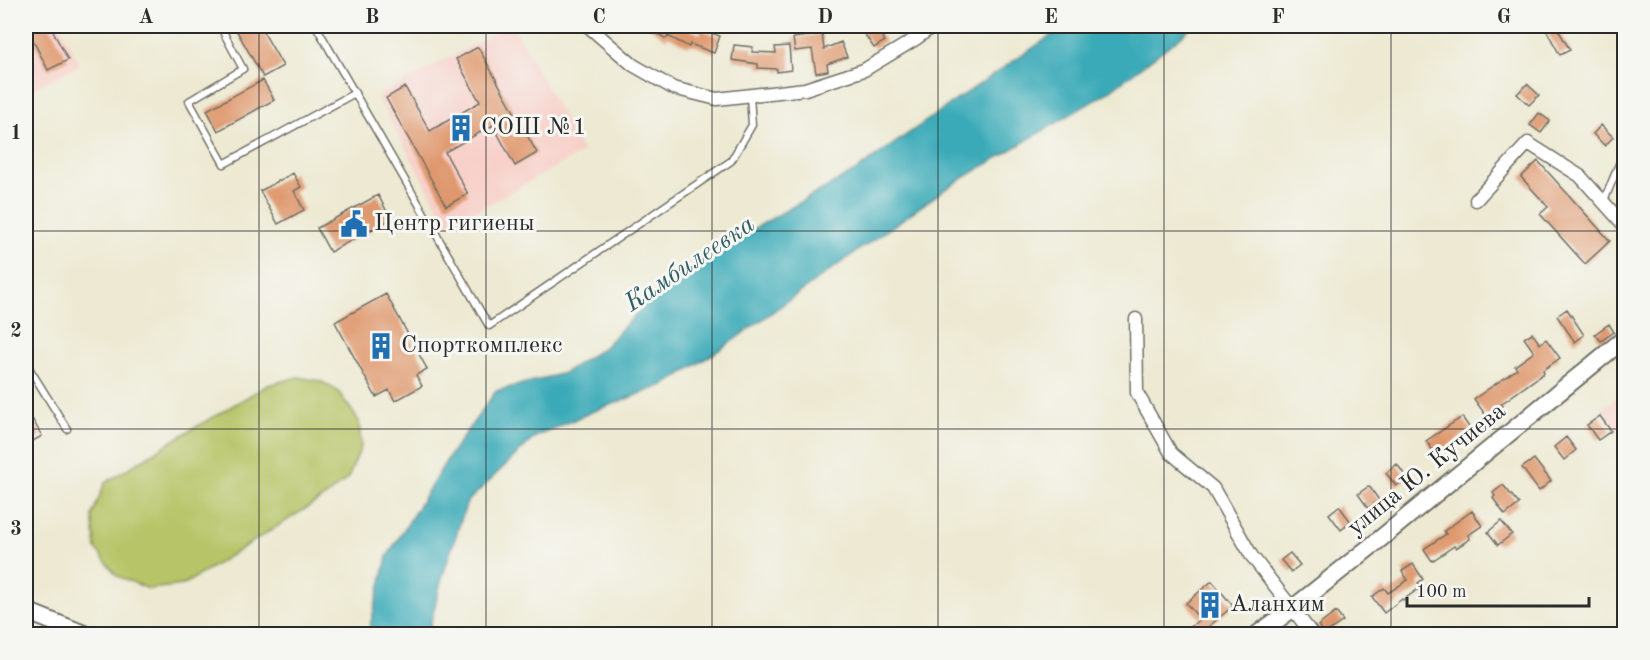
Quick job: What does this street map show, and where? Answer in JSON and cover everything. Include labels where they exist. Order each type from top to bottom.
[{"type":"street","points":[[588,26],[633,65],[673,88],[717,99],[805,89],[864,70],[933,26]]},
{"type":"street","points":[[1476,201],[1528,143],[1580,176],[1624,225]]},
{"type":"street","points":[[1136,320],[1137,393],[1171,453],[1214,488],[1251,555],[1312,634]]},
{"type":"street","name":"улица Ю. Кучиева","points":[[1258,634],[1293,609],[1624,339]]},
{"type":"street","points":[[26,611],[84,634]]},
{"type":"lane","points":[[220,26],[243,69],[189,101],[224,164],[355,93]]},
{"type":"lane","points":[[316,26],[489,326],[731,161],[752,125],[750,95]]},
{"type":"lane","points":[[1603,201],[1624,152]]},
{"type":"lane","points":[[26,363],[67,429]]},
{"type":"shaded area","points":[[26,26],[60,26],[80,65],[26,93]]},
{"type":"shaded area","points":[[507,26],[513,26],[583,152],[449,226],[377,97]]},
{"type":"shaded area","points":[[1624,391],[1624,437],[1602,408]]},
{"type":"green space","points":[[298,377],[320,381],[338,391],[359,421],[361,447],[348,478],[326,496],[183,585],[149,589],[117,576],[96,549],[92,515],[105,483],[268,385]]},
{"type":"water","points":[[1065,26],[1193,26],[1107,93],[950,186],[724,347],[666,384],[594,411],[535,437],[467,502],[441,581],[428,634],[368,634],[387,557],[450,455],[496,391],[564,373],[603,348],[666,284],[750,231],[855,171]]},
{"type":"building","points":[[26,26],[50,26],[68,60],[48,70]]},
{"type":"building","points":[[234,26],[260,26],[283,66],[263,77]]},
{"type":"building","points":[[646,26],[682,26],[700,34],[702,30],[720,36],[714,53],[690,44],[689,47],[668,36],[666,39]]},
{"type":"building","points":[[859,26],[875,26],[885,41],[874,48]]},
{"type":"building","points":[[1544,26],[1556,26],[1570,50],[1560,55]]},
{"type":"building","points":[[822,34],[824,49],[841,42],[847,57],[827,64],[828,71],[816,73],[812,49],[795,51],[793,38]]},
{"type":"building","points":[[734,45],[753,47],[752,52],[776,53],[775,47],[789,46],[791,70],[777,72],[777,69],[758,68],[758,64],[732,60]]},
{"type":"building","name":"СОШ №1","points":[[478,47],[537,153],[515,166],[493,125],[445,152],[468,194],[446,206],[386,98],[405,87],[430,131],[480,102],[456,59]]},
{"type":"building","points":[[263,80],[274,100],[218,131],[207,110]]},
{"type":"building","points":[[1527,84],[1539,95],[1529,105],[1517,94]]},
{"type":"building","points":[[1539,113],[1550,121],[1541,133],[1530,125]]},
{"type":"building","points":[[1601,125],[1613,137],[1605,146],[1593,134]]},
{"type":"building","points":[[1538,161],[1610,241],[1585,264],[1540,214],[1548,207],[1521,177]]},
{"type":"building","points":[[293,173],[301,187],[294,191],[304,210],[278,224],[260,191]]},
{"type":"building","name":"Центр гигиены","points":[[378,195],[391,219],[330,252],[317,228]]},
{"type":"building","name":"Спорткомплекс","points":[[386,294],[427,369],[416,375],[422,386],[395,401],[389,390],[376,397],[335,322]]},
{"type":"building","points":[[1567,309],[1584,335],[1575,342],[1557,316]]},
{"type":"building","points":[[1609,324],[1614,332],[1601,341],[1595,334]]},
{"type":"building","points":[[1532,333],[1540,344],[1546,339],[1560,358],[1487,417],[1474,399],[1517,369],[1515,366],[1534,352],[1524,338]]},
{"type":"building","points":[[26,408],[42,436],[33,441],[30,436],[26,439]]},
{"type":"building","points":[[1600,416],[1611,431],[1598,440],[1587,425]]},
{"type":"building","points":[[1462,417],[1471,430],[1436,455],[1426,441]]},
{"type":"building","points":[[1566,437],[1576,450],[1564,460],[1554,447]]},
{"type":"building","points":[[1534,459],[1551,481],[1539,491],[1522,468]]},
{"type":"building","points":[[1397,464],[1407,478],[1396,486],[1386,473]]},
{"type":"building","points":[[1503,485],[1519,504],[1505,515],[1493,498],[1495,496],[1493,493]]},
{"type":"building","points":[[1369,486],[1379,500],[1368,508],[1358,494]]},
{"type":"building","points":[[1339,506],[1351,522],[1341,530],[1329,514]]},
{"type":"building","points":[[1472,511],[1482,526],[1468,535],[1470,539],[1456,548],[1454,546],[1432,561],[1424,549],[1446,534],[1444,531]]},
{"type":"building","points":[[1501,521],[1512,534],[1498,545],[1488,532]]},
{"type":"building","points":[[1290,553],[1300,565],[1291,572],[1281,560]]},
{"type":"building","points":[[1413,564],[1423,579],[1418,583],[1421,587],[1384,613],[1372,597],[1384,588],[1388,593],[1408,580],[1402,571]]},
{"type":"building","name":"Аланхим","points":[[1212,581],[1233,606],[1200,634],[1182,634],[1200,619],[1186,603]]},
{"type":"building","points":[[1336,612],[1343,621],[1324,634],[1318,626]]},
{"type":"place","name":"СОШ №1","points":[[461,128]]},
{"type":"place","name":"Центр гигиены","points":[[354,224]]},
{"type":"place","name":"Спорткомплекс","points":[[381,346]]},
{"type":"place","name":"Аланхим","points":[[1210,605]]},
{"type":"water label","name":"Камбилеевка","points":[[690,264]]}]
